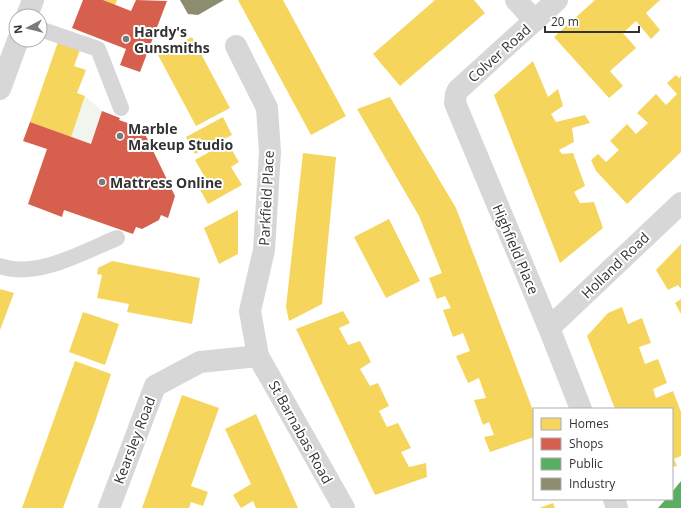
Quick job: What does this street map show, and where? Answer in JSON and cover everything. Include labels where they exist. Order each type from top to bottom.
[{"type":"street","points":[[516,0],[535,21]]},
{"type":"street","name":"Colver Road","points":[[458,90],[557,0]]},
{"type":"street","name":"Parkfield Place","points":[[236,46],[267,108],[270,152],[264,250],[250,310],[258,356]]},
{"type":"street","points":[[0,89],[15,48]]},
{"type":"street","name":"Highfield Place","points":[[458,90],[455,103],[549,328],[580,408]]},
{"type":"street","name":"Holland Road","points":[[549,328],[681,203]]},
{"type":"street","name":"Kearsley Road","points":[[109,508],[155,386],[200,362],[258,356]]},
{"type":"street","name":"St Barnabas Road","points":[[258,356],[344,508]]},
{"type":"lane","points":[[48,32],[98,49],[121,108]]},
{"type":"lane","points":[[0,266],[7,269],[42,268],[117,238]]},
{"type":"shaded area","points":[[85,96],[102,111],[91,144],[71,137]]},
{"type":"building: Homes","points":[[103,0],[117,0],[115,5]]},
{"type":"building: Homes","points":[[238,0],[283,0],[346,116],[311,135]]},
{"type":"building: Homes","points":[[435,0],[474,0],[485,13],[400,86],[373,54]]},
{"type":"building: Homes","points":[[595,0],[660,0],[646,13],[660,30],[651,39],[636,21],[623,33],[636,48],[610,71],[623,86],[609,98],[554,37]]},
{"type":"building: Homes","points":[[192,37],[230,108],[196,126],[158,55]]},
{"type":"building: Homes","points":[[58,42],[80,50],[74,66],[86,70],[77,93],[85,96],[71,137],[30,122]]},
{"type":"building: Homes","points":[[533,61],[548,97],[558,89],[563,106],[551,114],[556,122],[585,115],[590,123],[572,128],[574,142],[559,150],[562,154],[573,153],[585,186],[574,192],[580,203],[594,202],[603,228],[560,263],[494,95]]},
{"type":"building: Homes","points":[[676,75],[679,78],[681,76],[681,152],[627,204],[596,171],[591,160],[598,154],[606,162],[619,150],[610,141],[627,124],[636,134],[648,123],[637,113],[656,94],[666,105],[677,94],[667,83]]},
{"type":"building: Homes","points":[[390,97],[456,208],[533,410],[533,437],[490,452],[484,437],[494,435],[489,422],[483,425],[474,400],[486,398],[479,378],[468,383],[456,356],[470,351],[463,333],[453,337],[443,310],[451,308],[445,296],[437,299],[429,278],[442,273],[419,216],[357,109]]},
{"type":"building: Homes","points":[[223,117],[232,135],[195,154],[186,137]]},
{"type":"building: Homes","points":[[227,142],[239,162],[231,167],[242,185],[208,204],[198,186],[207,181],[195,160]]},
{"type":"building: Homes","points":[[303,153],[336,157],[322,304],[289,321],[286,307]]},
{"type":"building: Homes","points":[[238,210],[238,254],[219,264],[204,228]]},
{"type":"building: Homes","points":[[389,219],[420,281],[386,298],[354,237]]},
{"type":"building: Homes","points":[[681,244],[681,289],[678,285],[668,290],[656,270]]},
{"type":"building: Homes","points":[[112,261],[200,278],[192,324],[127,312],[129,304],[97,298],[102,275],[97,274],[98,268]]},
{"type":"building: Homes","points":[[0,289],[14,293],[0,330]]},
{"type":"building: Homes","points":[[681,299],[681,314],[675,303]]},
{"type":"building: Homes","points":[[622,307],[628,324],[642,318],[651,343],[639,347],[645,364],[658,359],[667,383],[653,389],[656,398],[673,391],[681,412],[681,456],[674,459],[677,466],[673,467],[673,408],[615,408],[587,336],[608,313]]},
{"type":"building: Homes","points":[[343,311],[350,323],[339,328],[348,345],[360,341],[371,362],[360,369],[370,386],[378,383],[389,406],[379,411],[387,427],[398,423],[411,448],[401,452],[409,467],[426,463],[427,477],[375,495],[296,329]]},
{"type":"building: Homes","points":[[83,312],[119,324],[105,365],[69,352]]},
{"type":"building: Homes","points":[[75,361],[111,374],[95,422],[63,508],[22,508]]},
{"type":"building: Homes","points":[[182,395],[219,408],[191,486],[208,492],[203,506],[191,502],[189,508],[142,508]]},
{"type":"building: Homes","points":[[256,414],[298,508],[256,508],[253,501],[241,508],[233,495],[251,484],[225,429]]},
{"type":"building: Homes","points":[[553,503],[555,508],[539,508]]},
{"type":"building: Shops","name":"Hardy's Gunsmiths","points":[[83,0],[103,0],[131,11],[136,0],[167,1],[140,72],[120,65],[126,49],[72,28]]},
{"type":"building: Shops","name":"Mattress Online","points":[[102,111],[120,118],[119,120],[142,128],[175,196],[168,218],[161,215],[159,220],[142,229],[136,227],[133,234],[64,210],[62,217],[28,204],[47,149],[23,141],[30,122],[91,144]]},
{"type":"building: Public","points":[[681,481],[681,508],[658,508],[665,500],[673,500],[673,491]]},
{"type":"building: Industry","points":[[180,0],[224,0],[198,15],[188,14]]},
{"type":"place","name":"Hardy's Gunsmiths","points":[[126,39]]},
{"type":"place","name":"Marble Makeup Studio","points":[[120,136]]},
{"type":"place","name":"Mattress Online","points":[[102,182]]}]
